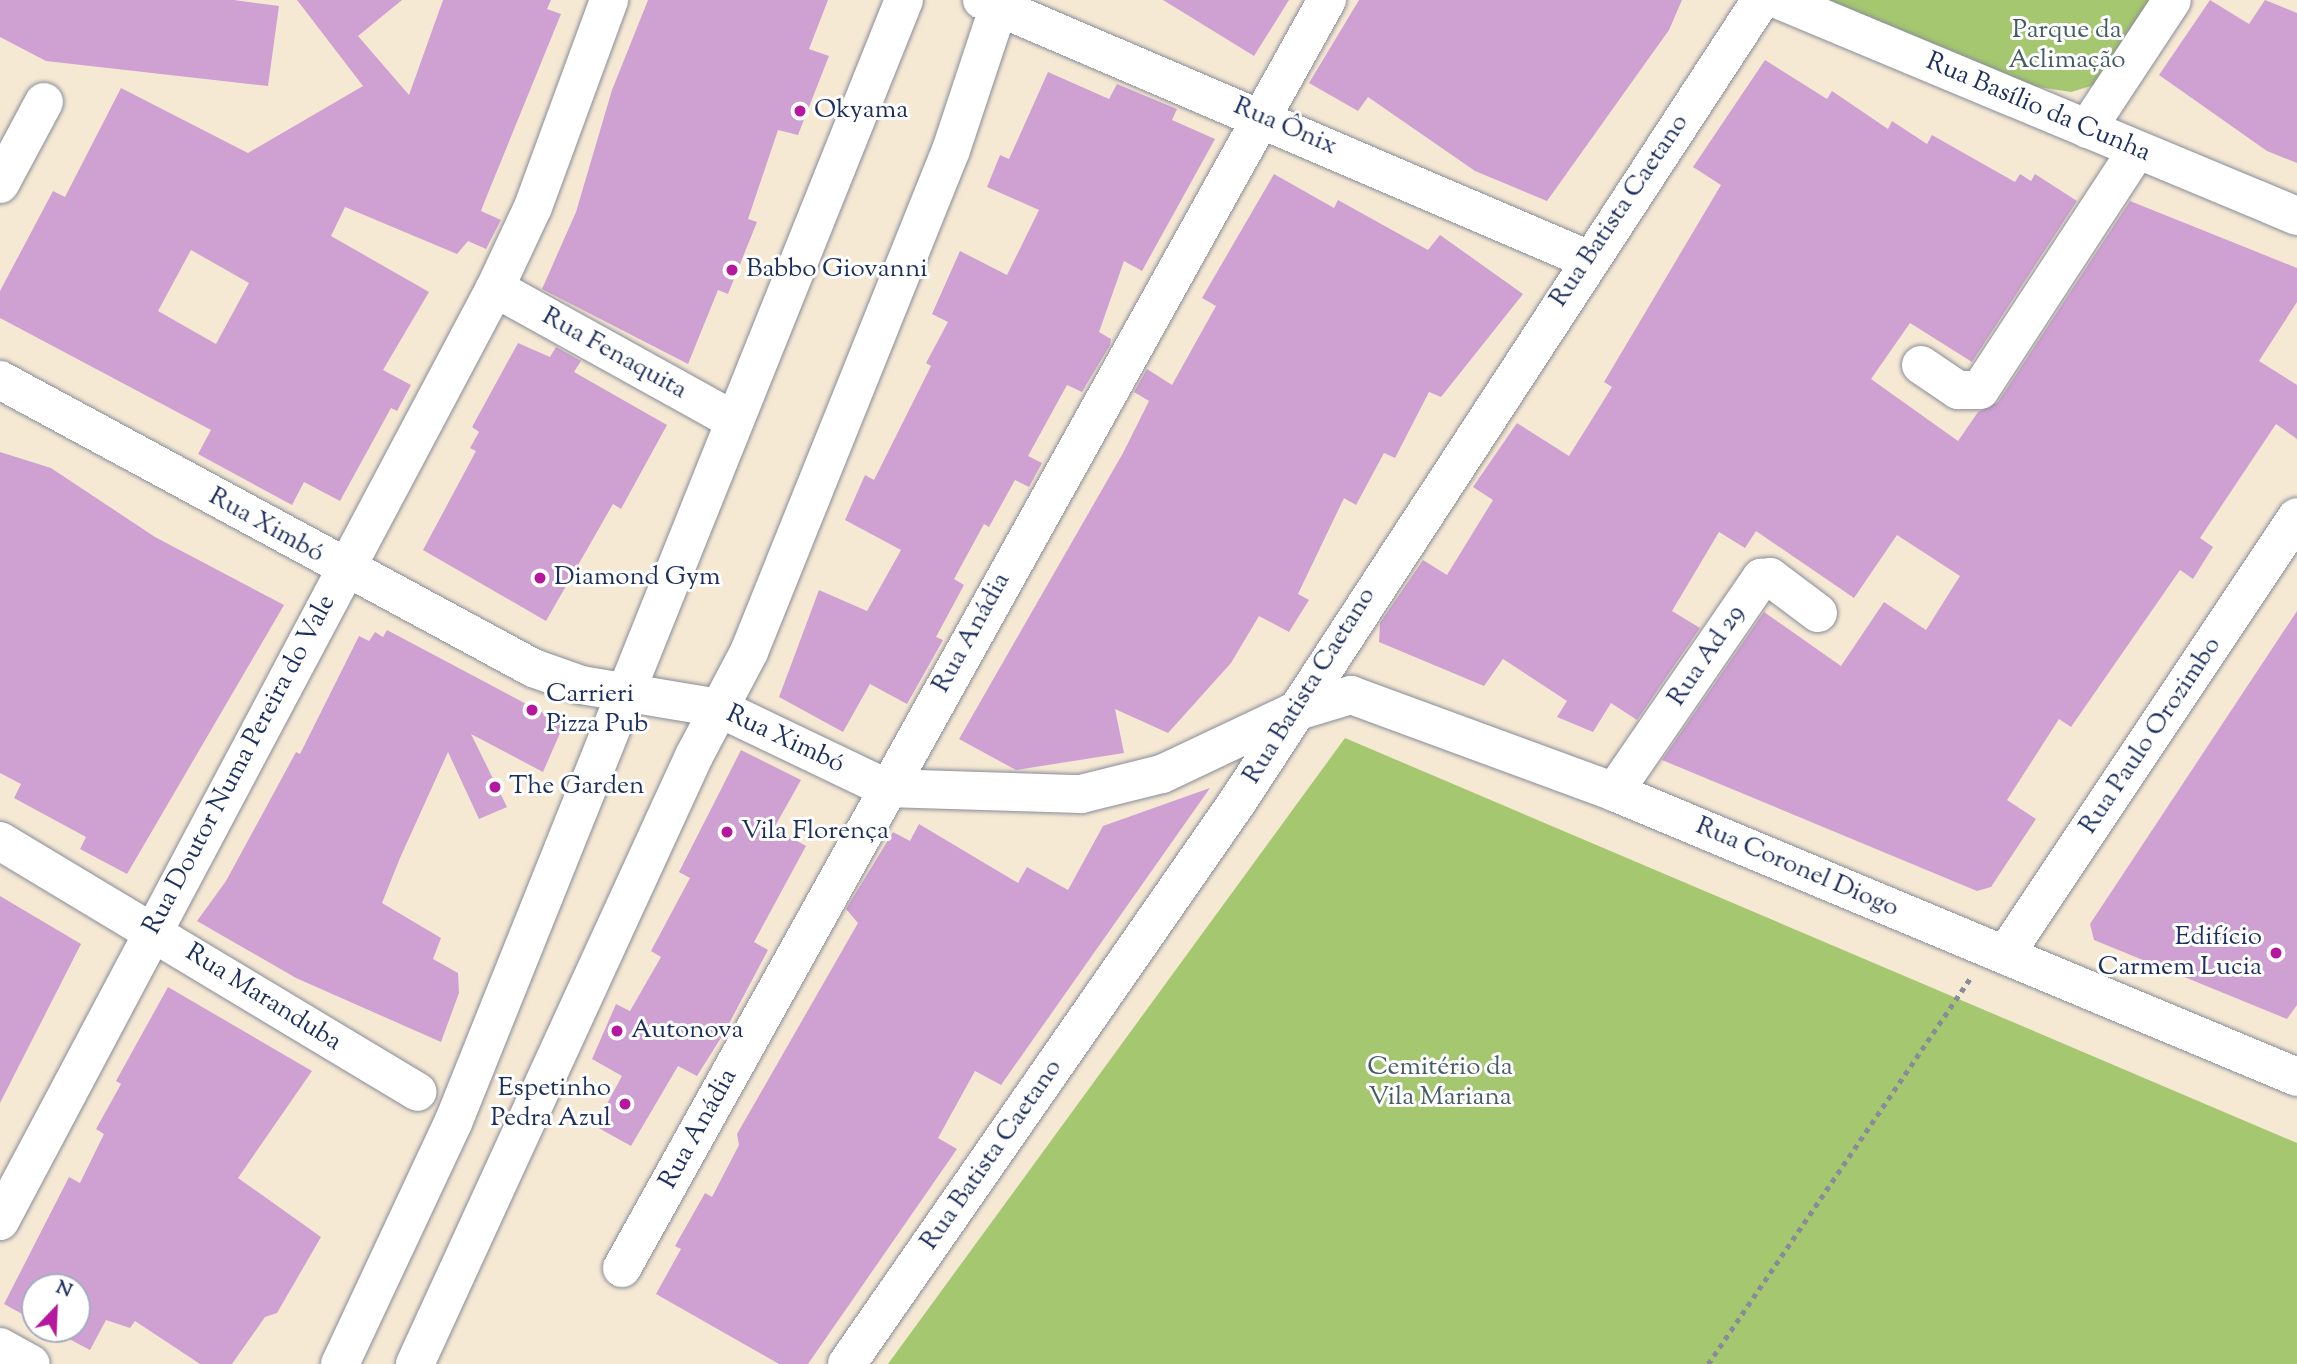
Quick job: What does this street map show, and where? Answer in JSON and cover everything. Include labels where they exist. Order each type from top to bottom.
[{"type":"street","name":"Rua Doutor Numa Pereira do Vale","points":[[0,1221],[495,288],[533,207],[609,0]]},
{"type":"street","points":[[340,1364],[453,1123],[624,689],[904,0]]},
{"type":"street","name":"Rua Anádia","points":[[622,1268],[886,788],[1327,0]]},
{"type":"street","name":"Rua Batista Caetano","points":[[847,1364],[1238,801],[1291,713],[1587,259],[1761,0]]},
{"type":"street","name":"Rua Basílio da Cunha","points":[[1779,0],[2297,216]]},
{"type":"street","points":[[2087,129],[2172,0]]},
{"type":"street","points":[[415,1364],[719,708],[749,652],[946,163],[994,2]]},
{"type":"street","name":"Rua Ônix","points":[[994,2],[1587,259]]},
{"type":"street","points":[[0,184],[44,102]]},
{"type":"street","points":[[1921,365],[1958,390],[1980,390],[2137,150]]},
{"type":"street","name":"Rua Fenaquita","points":[[495,288],[733,420]]},
{"type":"street","name":"Rua Ximbó","points":[[0,380],[344,569],[555,678],[719,708],[886,788],[1081,794],[1162,774],[1291,713]]},
{"type":"street","name":"Rua Paulo Orozimbo","points":[[1997,952],[2297,517]]},
{"type":"street","name":"Rua Ad 29","points":[[1614,792],[1761,578],[1770,577],[1818,613]]},
{"type":"street","name":"Rua Coronel Diogo","points":[[1291,713],[1351,695],[1614,792],[1997,952],[2293,1067]]},
{"type":"street","name":"Rua Maranduba","points":[[0,841],[153,930],[417,1092]]},
{"type":"street","points":[[0,1347],[31,1364]]},
{"type":"path","points":[[1708,1364],[1997,952]]},
{"type":"green space","name":"Parque da Aclimação","points":[[1819,0],[2160,0],[2101,83],[2071,92],[2032,86]]},
{"type":"green space","name":"Cemitério da Vila Mariana","points":[[1345,738],[2297,1143],[2297,1364],[888,1364]]},
{"type":"building","points":[[0,0],[234,0],[279,6],[268,86],[46,61],[0,37]]},
{"type":"building","points":[[297,0],[402,0],[358,36],[409,95],[443,0],[551,0],[547,9],[561,14],[481,211],[501,220],[486,249],[468,241],[457,254],[345,207],[331,236],[429,292],[383,370],[411,385],[397,411],[391,408],[340,501],[304,482],[292,505],[198,454],[211,430],[0,318],[0,291],[53,191],[65,197],[121,88],[248,153],[363,86]],"holes":[[[191,250],[249,283],[216,344],[158,311]]]},
{"type":"building","points":[[648,0],[828,0],[809,49],[829,56],[798,135],[778,130],[748,219],[757,222],[728,294],[718,290],[688,364],[542,289],[576,212],[612,90]]},
{"type":"building","points":[[1163,0],[1289,0],[1254,56]]},
{"type":"building","points":[[1359,0],[1682,0],[1669,30],[1547,201],[1475,171],[1368,97],[1358,111],[1309,83]]},
{"type":"building","points":[[2210,0],[2249,24],[2265,0],[2297,13],[2297,163],[2267,151],[2159,75]]},
{"type":"building","points":[[1765,60],[1827,99],[1832,91],[1888,129],[1892,121],[1927,144],[1932,135],[2015,182],[2020,174],[2031,181],[2035,174],[2077,201],[1972,362],[1910,323],[1871,379],[1958,441],[1978,412],[1998,402],[2130,201],[2297,268],[2297,302],[2259,361],[2297,385],[2297,439],[2276,424],[2200,538],[2213,547],[2193,579],[2180,570],[2071,727],[2059,719],[2007,800],[2036,819],[1991,887],[1977,891],[1662,760],[1764,612],[1841,666],[1884,602],[1926,630],[1960,576],[1897,535],[1854,598],[1756,531],[1745,548],[1719,532],[1672,611],[1700,628],[1637,720],[1611,703],[1593,732],[1557,717],[1567,701],[1503,659],[1484,686],[1379,642],[1380,623],[1423,560],[1447,575],[1493,500],[1473,487],[1517,423],[1569,456],[1612,387],[1604,382],[1721,185],[1693,167]]},
{"type":"building","points":[[1048,72],[1109,99],[1117,84],[1177,109],[1172,120],[1215,139],[1142,271],[1124,261],[1099,332],[1111,339],[1110,345],[1082,392],[1067,385],[1028,456],[1042,463],[1029,487],[1015,480],[989,527],[984,524],[954,579],[964,585],[936,637],[943,640],[907,704],[870,684],[843,732],[779,697],[819,590],[867,611],[901,550],[845,520],[865,475],[874,480],[931,366],[926,363],[948,322],[932,314],[960,251],[1007,275],[1039,210],[987,187],[1000,155],[1009,159]]},
{"type":"building","points":[[1274,174],[1334,208],[1338,200],[1428,250],[1440,235],[1523,294],[1441,397],[1429,392],[1395,458],[1384,453],[1356,505],[1344,498],[1298,594],[1309,600],[1289,632],[1259,616],[1231,663],[1168,733],[1115,709],[1124,753],[1016,770],[959,739],[1123,453],[1149,401],[1134,392],[1147,369],[1172,385],[1216,306],[1202,298]]},
{"type":"building","points":[[518,343],[550,357],[556,347],[581,361],[574,372],[667,425],[621,509],[613,504],[546,621],[423,550],[476,451],[470,448],[479,432],[472,427]]},
{"type":"building","points":[[0,452],[51,468],[155,537],[284,605],[127,874],[80,849],[86,837],[14,798],[21,784],[0,773]]},
{"type":"building","points":[[2297,611],[2297,1005],[2287,1019],[2094,940],[2090,924]]},
{"type":"building","points":[[387,630],[564,724],[543,772],[471,734],[507,807],[479,819],[448,752],[382,903],[441,938],[433,959],[458,973],[459,993],[441,1042],[296,978],[197,921],[226,881],[296,752],[300,754],[359,636],[369,641],[375,632],[383,637]]},
{"type":"building","points":[[741,750],[801,780],[774,828],[806,846],[754,942],[768,950],[724,1033],[697,1076],[678,1066],[631,1146],[595,1126],[622,1076],[592,1059],[616,1004],[630,1011],[661,957],[651,951],[690,878],[679,872]]},
{"type":"building","points":[[1210,788],[1001,1085],[975,1071],[938,1138],[957,1149],[808,1364],[779,1364],[656,1294],[681,1249],[675,1246],[705,1193],[712,1197],[739,1145],[737,1134],[858,923],[846,909],[893,832],[910,841],[919,824],[1018,883],[1027,867],[1068,890],[1103,826]]},
{"type":"building","points":[[0,896],[81,944],[0,1103]]},
{"type":"building","points":[[168,987],[312,1071],[238,1178],[321,1237],[277,1313],[265,1317],[232,1364],[200,1364],[135,1321],[130,1328],[106,1320],[90,1350],[77,1343],[91,1343],[91,1273],[21,1273],[21,1313],[4,1304],[69,1177],[80,1183],[104,1134],[96,1129],[121,1084],[116,1081]]},
{"type":"place","name":"Okyama","points":[[800,111]]},
{"type":"place","name":"Babbo Giovanni","points":[[732,270]]},
{"type":"place","name":"Diamond Gym","points":[[540,578]]},
{"type":"place","name":"Carrieri Pizza Pub","points":[[532,710]]},
{"type":"place","name":"The Garden","points":[[495,787]]},
{"type":"place","name":"Vila Florença","points":[[727,832]]},
{"type":"place","name":"Edifício Carmem Lucia","points":[[2276,953]]},
{"type":"place","name":"Autonova","points":[[617,1031]]},
{"type":"place","name":"Espetinho Pedra Azul","points":[[625,1104]]}]
